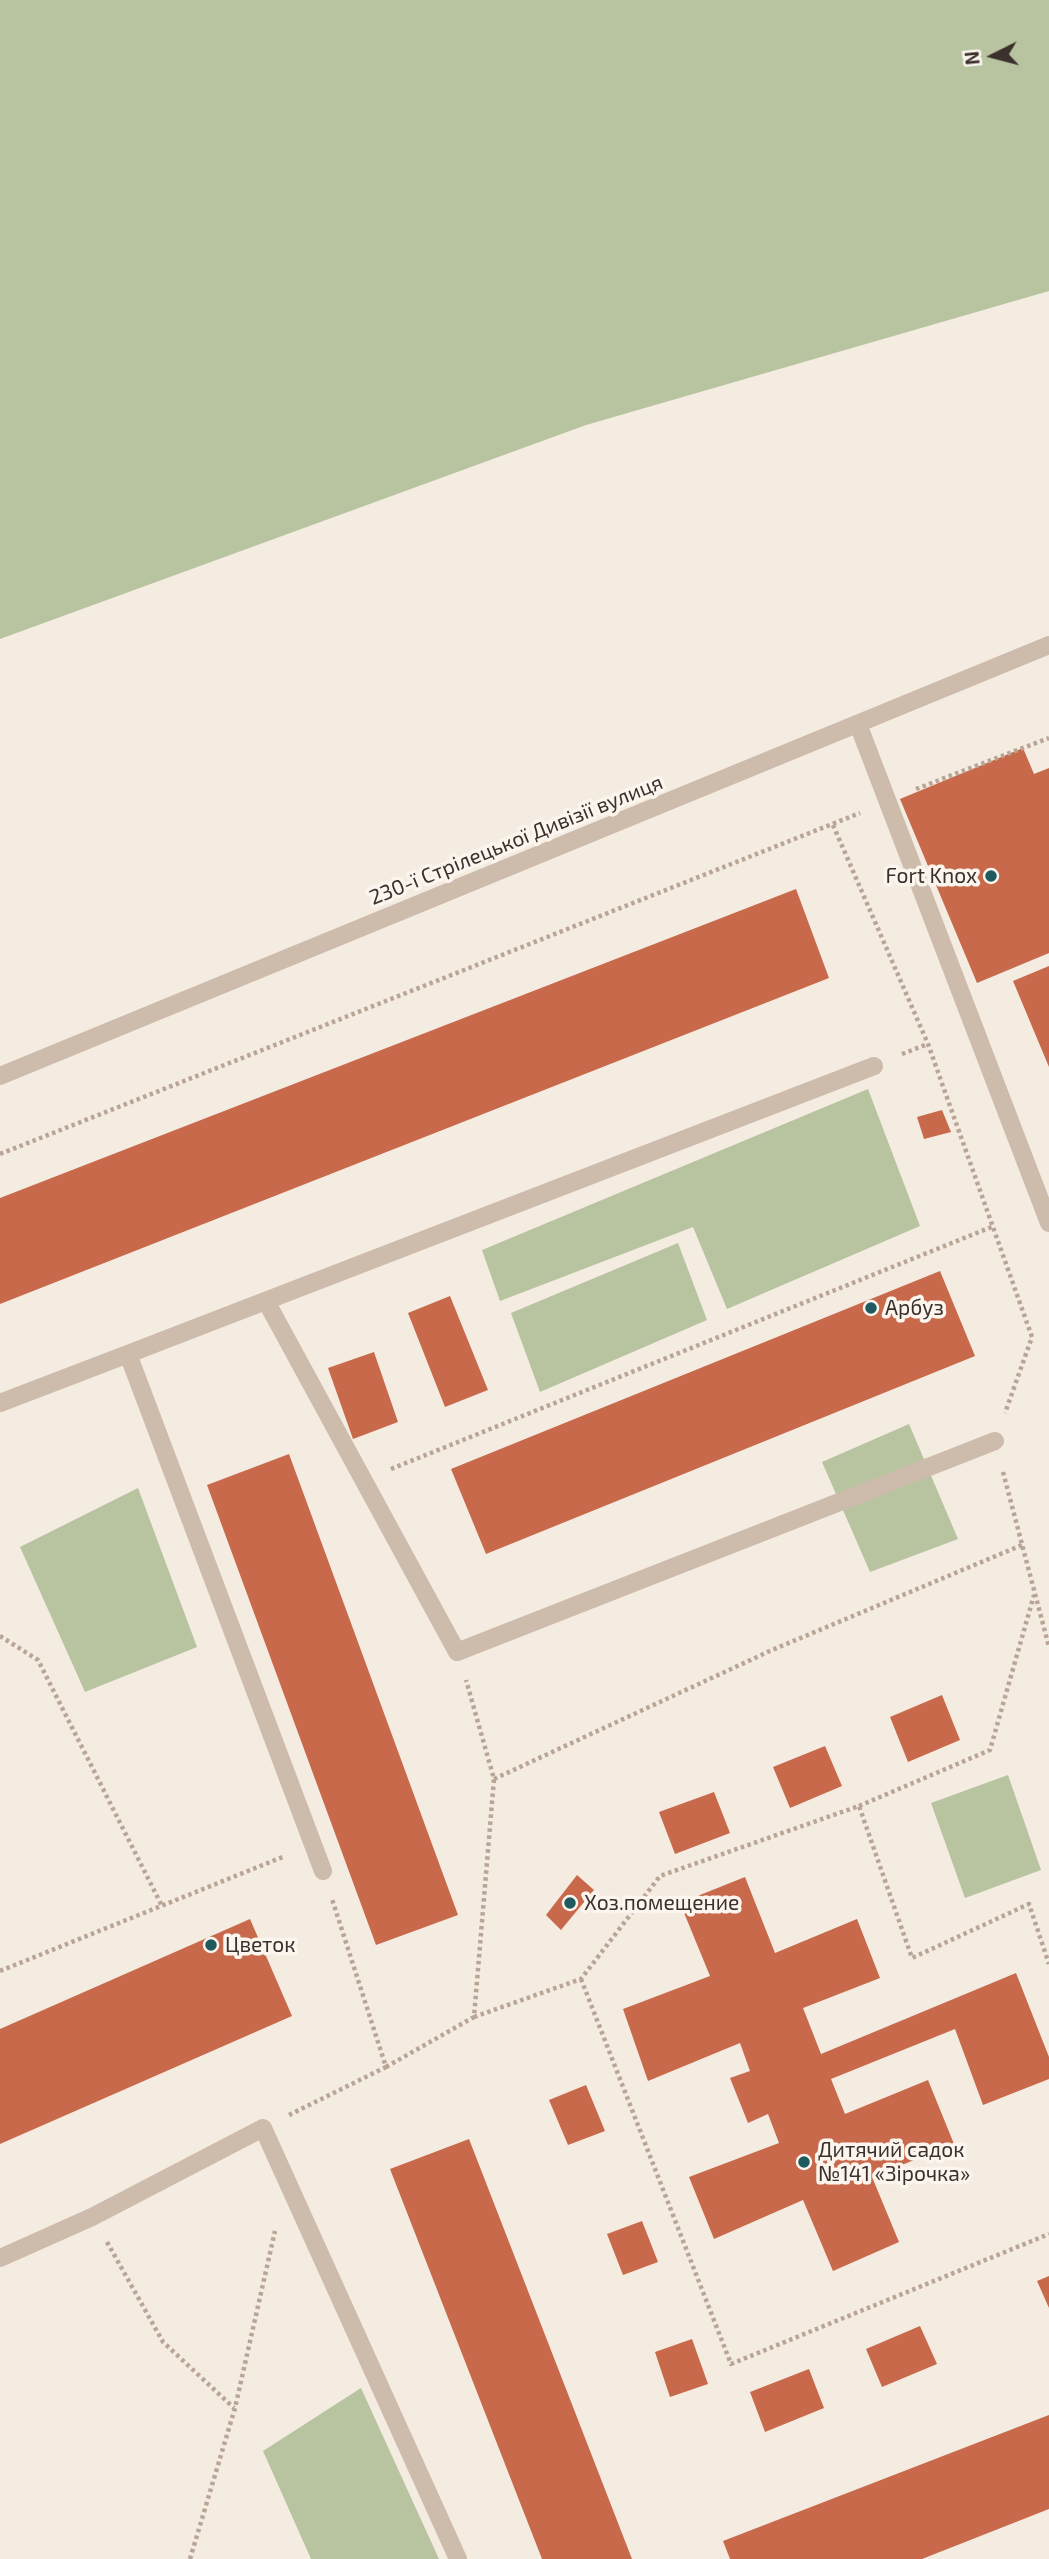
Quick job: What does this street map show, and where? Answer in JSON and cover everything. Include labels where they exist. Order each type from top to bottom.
[{"type":"street","name":"230-ї Стрілецької Дивізії вулиця","points":[[0,1076],[1049,645]]},
{"type":"street","points":[[858,723],[1049,1223]]},
{"type":"street","points":[[0,1403],[874,1066]]},
{"type":"street","points":[[266,1301],[457,1652],[995,1441]]},
{"type":"street","points":[[128,1354],[323,1871]]},
{"type":"street","points":[[0,2258],[92,2217],[263,2128],[458,2559]]},
{"type":"path","points":[[0,1154],[1049,738]]},
{"type":"path","points":[[833,825],[928,1044],[1032,1337],[995,1441],[1049,1647]]},
{"type":"path","points":[[364,1480],[994,1226]]},
{"type":"path","points":[[494,1779],[772,1650],[1022,1545]]},
{"type":"path","points":[[263,2128],[386,2067],[474,2017],[581,1979],[660,1876],[859,1806],[990,1750],[1034,1592]]},
{"type":"path","points":[[0,1636],[37,1660],[162,1906]]},
{"type":"path","points":[[457,1652],[494,1779],[474,2017]]},
{"type":"path","points":[[859,1806],[912,1958],[1029,1904],[1049,1964]]},
{"type":"path","points":[[0,1971],[313,1845]]},
{"type":"path","points":[[323,1871],[386,2067]]},
{"type":"path","points":[[581,1979],[731,2364],[1049,2234]]},
{"type":"path","points":[[190,2559],[234,2408],[286,2181]]},
{"type":"path","points":[[92,2217],[163,2342],[234,2408]]},
{"type":"green space","points":[[0,0],[1049,0],[1049,291],[586,425],[0,639]]},
{"type":"green space","points":[[868,1089],[920,1226],[727,1309],[693,1227],[500,1301],[482,1250]]},
{"type":"green space","points":[[678,1243],[707,1320],[540,1392],[511,1313]]},
{"type":"green space","points":[[909,1424],[958,1539],[870,1572],[822,1462]]},
{"type":"green space","points":[[138,1488],[197,1647],[85,1692],[20,1547]]},
{"type":"green space","points":[[1008,1775],[1041,1870],[965,1898],[931,1803]]},
{"type":"green space","points":[[361,2388],[439,2559],[311,2559],[263,2451]]},
{"type":"building","name":"Fort Knox","points":[[1023,748],[1034,774],[1049,768],[1049,953],[977,983],[900,799]]},
{"type":"building","points":[[796,889],[829,978],[0,1304],[0,1198]]},
{"type":"building","points":[[1049,966],[1049,1067],[1013,981]]},
{"type":"building","points":[[942,1110],[951,1132],[924,1139],[917,1117]]},
{"type":"building","points":[[940,1271],[975,1356],[486,1554],[451,1469]]},
{"type":"building","points":[[450,1296],[488,1390],[445,1407],[408,1313]]},
{"type":"building","points":[[374,1352],[398,1422],[353,1439],[328,1368]]},
{"type":"building","points":[[289,1454],[458,1915],[376,1945],[207,1485]]},
{"type":"building","points":[[942,1695],[960,1740],[908,1762],[890,1717]]},
{"type":"building","points":[[825,1746],[842,1786],[790,1808],[773,1767]]},
{"type":"building","points":[[714,1792],[730,1833],[675,1854],[659,1812]]},
{"type":"building","name":"Хоз.помещение","points":[[577,1875],[594,1890],[561,1930],[546,1915]]},
{"type":"building","name":"Дитячий садок №141 «Зiрочка»","points":[[745,1877],[775,1953],[857,1919],[880,1978],[803,2008],[821,2054],[1016,1973],[1049,2057],[1049,2079],[983,2105],[955,2029],[831,2079],[845,2114],[928,2080],[954,2144],[872,2177],[899,2242],[833,2271],[803,2200],[714,2239],[689,2177],[779,2143],[768,2114],[748,2123],[730,2078],[750,2071],[740,2043],[648,2081],[623,2009],[710,1976],[680,1903]]},
{"type":"building","points":[[250,1919],[292,2016],[0,2144],[0,2029]]},
{"type":"building","points":[[586,2085],[605,2131],[568,2145],[549,2100]]},
{"type":"building","points":[[469,2139],[632,2559],[542,2559],[390,2169]]},
{"type":"building","points":[[642,2221],[658,2262],[623,2275],[607,2234]]},
{"type":"building","points":[[1049,2276],[1049,2308],[1037,2281]]},
{"type":"building","points":[[920,2326],[937,2364],[882,2387],[866,2349]]},
{"type":"building","points":[[692,2339],[708,2384],[670,2397],[655,2352]]},
{"type":"building","points":[[809,2369],[824,2408],[765,2432],[750,2392]]},
{"type":"building","points":[[1049,2415],[1049,2509],[922,2559],[730,2559],[723,2541]]},
{"type":"place","name":"Fort Knox","points":[[991,876]]},
{"type":"place","name":"Арбуз","points":[[871,1308]]},
{"type":"place","name":"Хоз.помещение","points":[[570,1903]]},
{"type":"place","name":"Цветок","points":[[211,1945]]},
{"type":"place","name":"Дитячий садок №141 «Зiрочка»","points":[[804,2162]]}]
